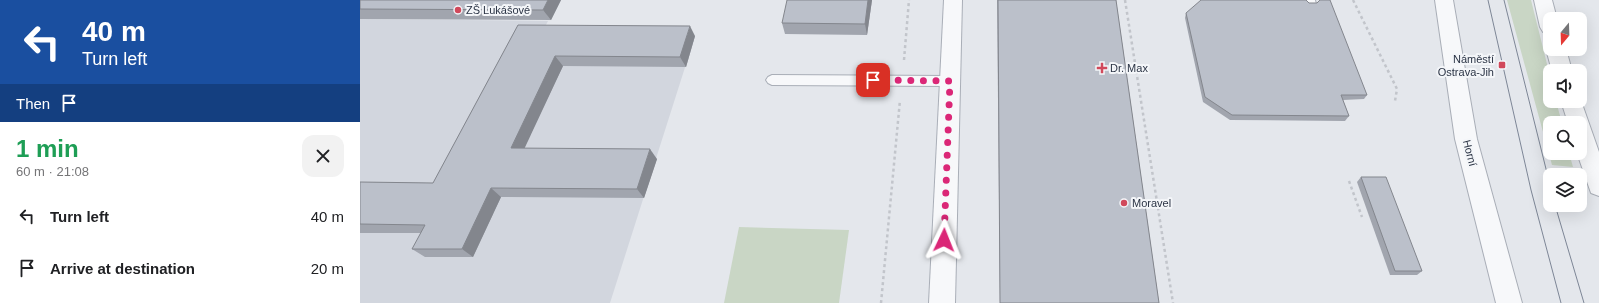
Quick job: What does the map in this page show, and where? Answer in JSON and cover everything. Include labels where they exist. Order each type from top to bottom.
[{"type":"street","points":[[942,303],[953,0]]},
{"type":"street","name":"Horní","points":[[1444,0],[1466,139],[1509,303]]},
{"type":"street","points":[[1542,0],[1546,12]]},
{"type":"street","points":[[1587,149],[1599,186]]},
{"type":"lane","points":[[772,80],[950,81]]},
{"type":"path","points":[[881,303],[909,0]]},
{"type":"path","points":[[1125,0],[1173,303]]},
{"type":"path","points":[[1353,0],[1397,89],[1395,101]]},
{"type":"path","points":[[1349,181],[1362,217]]},
{"type":"shaded area","points":[[360,19],[548,21],[531,54],[695,36],[610,303],[360,303]]},
{"type":"green space","points":[[1507,0],[1531,0],[1543,48],[1543,56],[1545,56],[1547,64],[1543,64],[1543,108],[1558,108],[1560,116],[1543,116],[1543,132]]},
{"type":"green space","points":[[1551,160],[1571,160],[1573,167],[1552,165]]},
{"type":"green space","points":[[739,227],[849,230],[839,303],[724,303]]},
{"type":"building","points":[[360,0],[548,0],[543,10],[360,9]]},
{"type":"building","points":[[787,0],[868,0],[865,24],[782,23]]},
{"type":"building","points":[[998,0],[1116,0],[1159,303],[1000,303]]},
{"type":"building","points":[[1201,0],[1306,0],[1309,3],[1317,3],[1320,0],[1330,0],[1367,95],[1341,95],[1349,116],[1232,115],[1205,97],[1186,13]]},
{"type":"building","points":[[518,25],[690,26],[680,57],[555,56],[511,148],[650,149],[637,189],[491,188],[462,249],[412,249],[425,225],[360,224],[360,182],[433,183]]},
{"type":"building","points":[[1361,177],[1386,177],[1422,271],[1395,271]]},
{"type":"tram line","points":[[1488,0],[1531,190],[1561,303]]},
{"type":"tram line","points":[[1504,0],[1546,168]]},
{"type":"tram line","points":[[1557,212],[1584,303]]},
{"type":"place","name":"ZŠ Lukášové","points":[[458,10]]},
{"type":"place","name":"Náměstí Ostrava-Jih","points":[[1502,65]]},
{"type":"place","name":"Dr. Max","points":[[1102,68]]},
{"type":"place","name":"Moravel","points":[[1124,203]]},
{"type":"route","points":[[873,80],[950,81],[944,240]]}]
